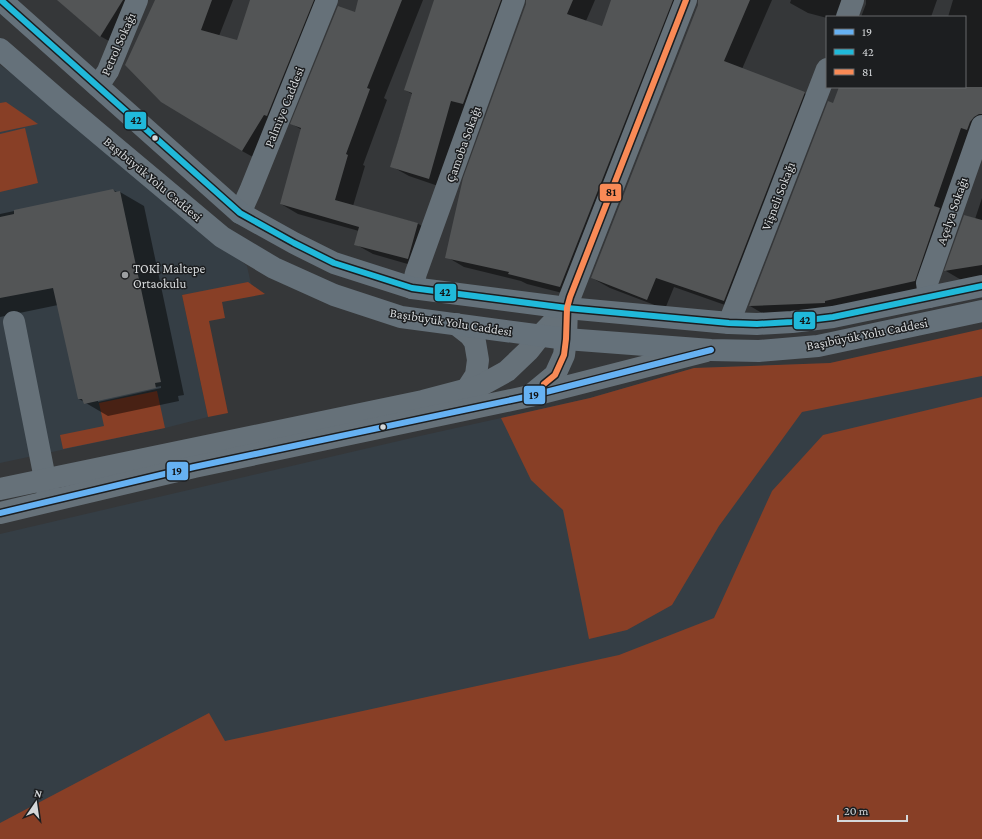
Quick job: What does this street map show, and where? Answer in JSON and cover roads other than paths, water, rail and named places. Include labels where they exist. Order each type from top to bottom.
[{"type":"main road","name":"Başıbüyük Yolu Caddesi","points":[[1,0],[240,213],[334,263],[412,288],[567,308],[729,323],[757,324],[792,322],[833,317],[982,286]]},
{"type":"main road","name":"Başıbüyük Yolu Caddesi","points":[[0,49],[222,237],[274,268],[334,295],[401,316],[540,336],[711,350],[759,351],[818,346],[982,311]]},
{"type":"street","name":"Petrol Sokağı","points":[[98,86],[108,71],[137,0]]},
{"type":"street","name":"Palmiye Caddesi","points":[[240,213],[327,0]]},
{"type":"street","name":"Çamoba Sokağı","points":[[412,288],[416,273],[514,0]]},
{"type":"street","points":[[530,396],[555,375],[564,355],[567,308],[570,297],[686,0]]},
{"type":"street","points":[[847,16],[854,0]]},
{"type":"street","name":"Vişneli Sokağı","points":[[729,323],[826,72]]},
{"type":"street","name":"Açelya Sokağı","points":[[929,297],[927,283],[982,126]]},
{"type":"street","points":[[0,490],[422,401],[480,386],[506,370],[529,350],[540,336],[567,308]]},
{"type":"street","points":[[14,322],[50,502]]},
{"type":"street","points":[[456,324],[470,335],[475,342],[478,360],[476,374],[468,389]]},
{"type":"street","points":[[0,513],[194,467],[530,396],[711,350]]},
{"type":"place","name":"TOKİ Maltepe Ortaokulu","points":[[125,275]]}]
